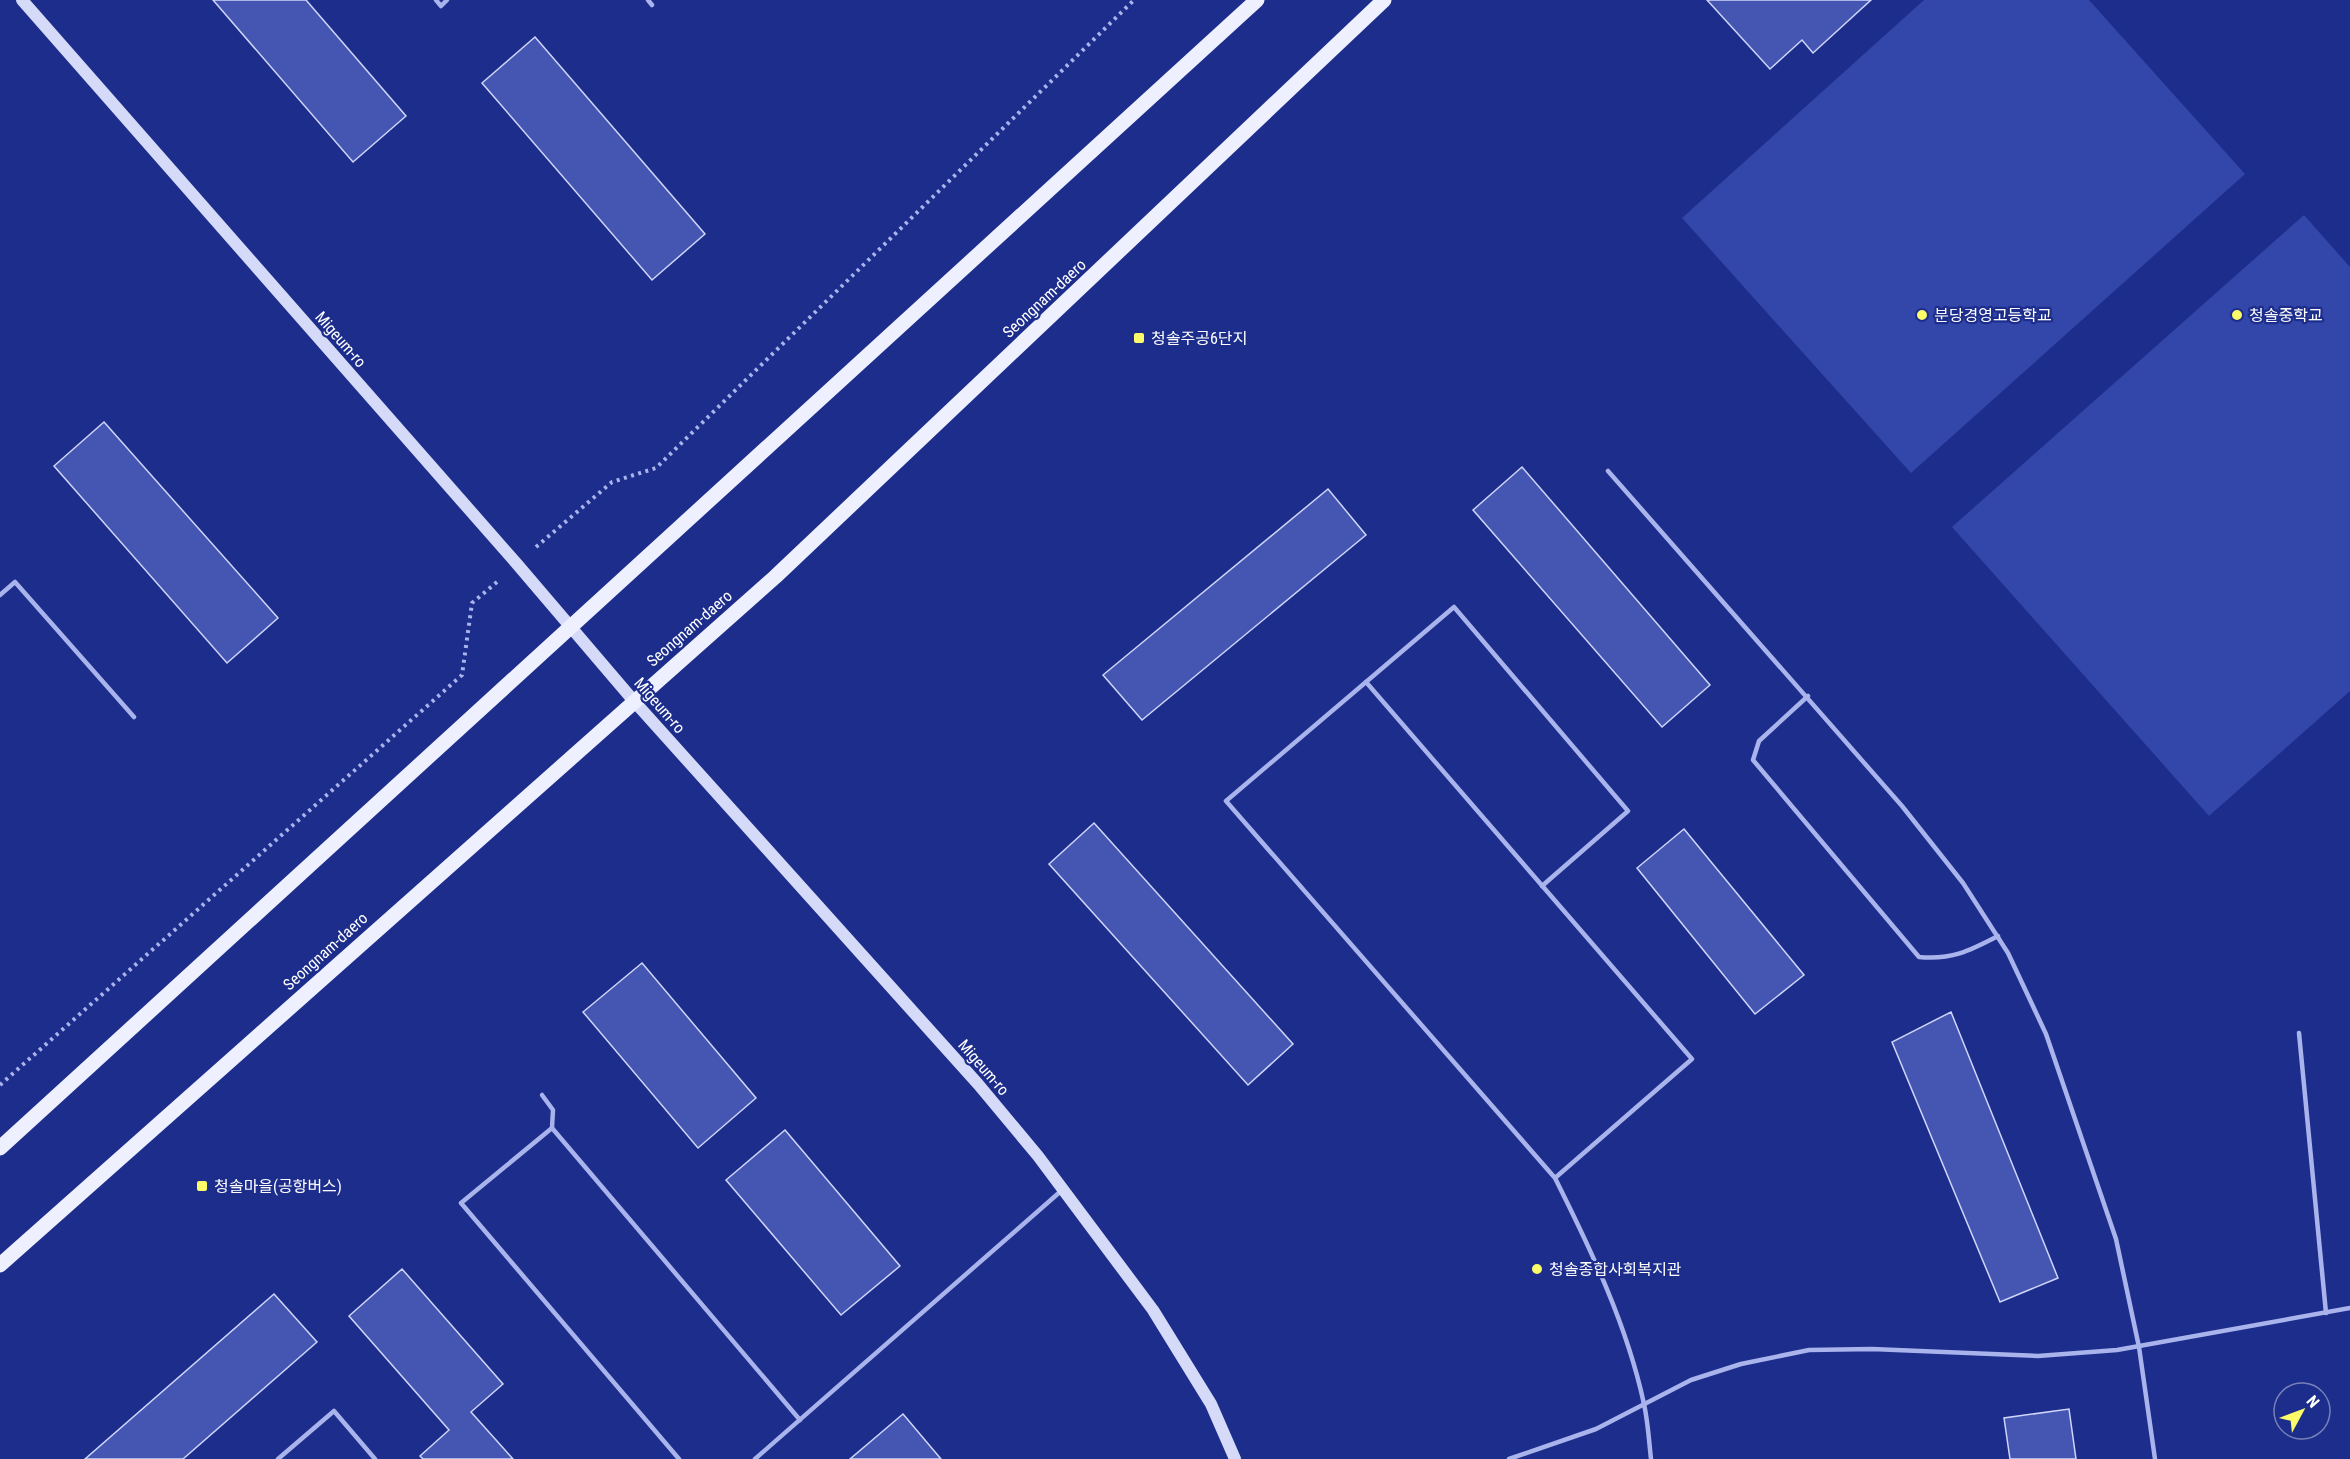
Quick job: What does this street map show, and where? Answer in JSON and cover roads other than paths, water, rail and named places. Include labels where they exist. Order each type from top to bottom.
[{"type":"main road","name":"Migeum-ro","points":[[22,0],[517,564],[633,700],[978,1084],[1038,1156],[1153,1310],[1211,1404],[1235,1459]]},
{"type":"main road","points":[[0,1148],[1257,0]]},
{"type":"main road","name":"Seongnam-daero","points":[[0,1264],[633,700],[775,577],[1384,0]]},
{"type":"lane","points":[[436,0],[441,6],[447,0]]},
{"type":"lane","points":[[648,0],[652,5]]},
{"type":"lane","points":[[1608,471],[1808,696],[1934,845],[1963,883],[1998,936],[2028,991],[2066,1088],[2116,1239],[2139,1347],[2155,1459]]},
{"type":"lane","points":[[0,595],[15,582],[134,717]]},
{"type":"lane","points":[[1542,886],[1628,811],[1454,607],[1226,801],[1556,1178],[1591,1252],[1629,1345],[1644,1406],[1651,1459]]},
{"type":"lane","points":[[1366,682],[1692,1059],[1556,1178]]},
{"type":"lane","points":[[1808,696],[1759,741],[1753,760],[1919,957],[1941,959],[1966,953],[1998,936]]},
{"type":"lane","points":[[2299,1033],[2326,1313]]},
{"type":"lane","points":[[542,1095],[553,1110],[552,1128],[800,1419]]},
{"type":"lane","points":[[552,1128],[461,1203],[679,1459]]},
{"type":"lane","points":[[755,1459],[1063,1189]]},
{"type":"lane","points":[[1509,1459],[1596,1429],[1691,1380],[1741,1364],[1809,1350],[1872,1348],[2037,1356],[2117,1350],[2350,1308]]},
{"type":"lane","points":[[278,1459],[334,1411],[375,1459]]},
{"type":"place","name":"분당경영고등학교","points":[[1922,315]]},
{"type":"place","name":"청솔중학교","points":[[2237,315]]},
{"type":"place","name":"청솔주공6단지","points":[[1139,338]]},
{"type":"place","name":"청솔마을(공항버스)","points":[[202,1186]]},
{"type":"place","name":"청솔종합사회복지관","points":[[1537,1269]]}]
